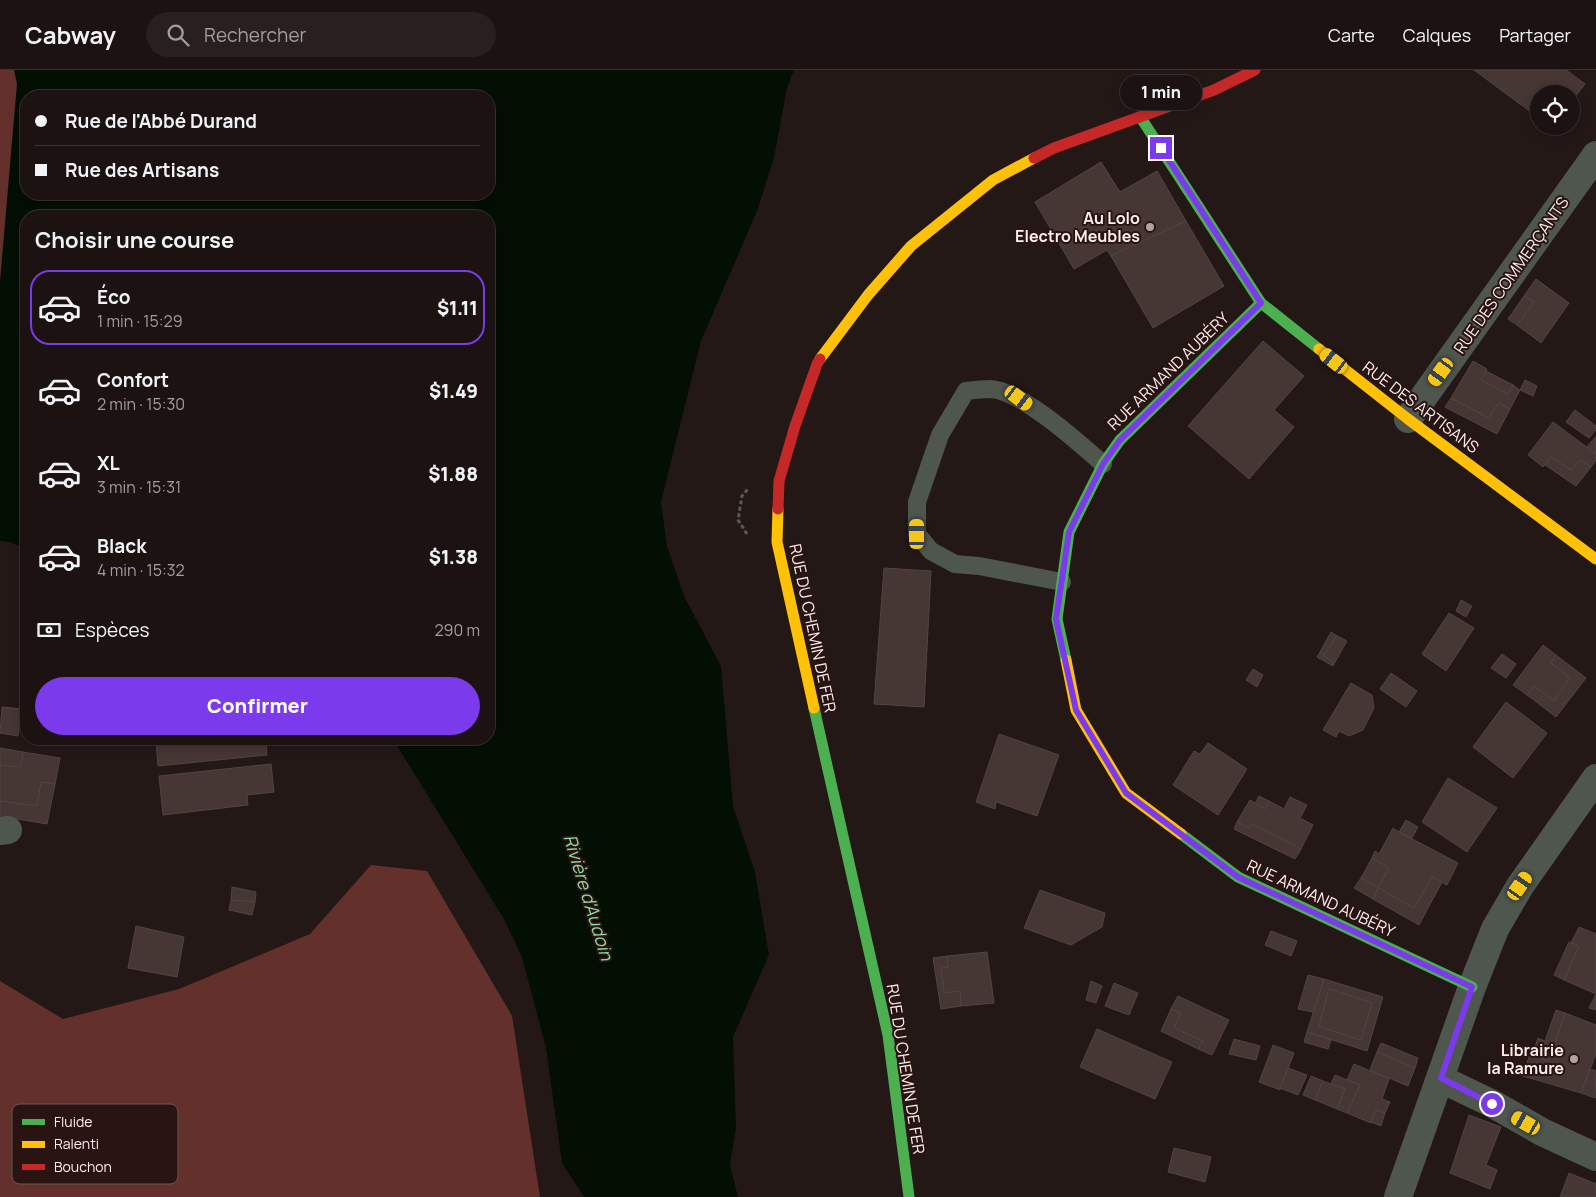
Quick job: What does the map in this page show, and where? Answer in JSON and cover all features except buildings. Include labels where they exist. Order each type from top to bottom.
[{"type":"street","name":"RUE DU CHEMIN DE FER","points":[[909,1197],[888,1035],[777,542],[779,481],[795,426],[817,364],[868,294],[911,246],[993,180],[1054,148],[1214,90],[1256,70]]},
{"type":"street","name":"RUE DES ARTISANS","points":[[1141,118],[1261,303],[1408,419],[1596,559]]},
{"type":"street","name":"RUE DES COMMERÇANTS","points":[[1408,419],[1596,155]]},
{"type":"street","name":"RUE ARMAND AUBÉRY","points":[[1261,303],[1120,440],[1103,464],[1069,532],[1056,619],[1076,710],[1126,793],[1238,877],[1472,987]]},
{"type":"street","points":[[1398,1197],[1472,987],[1495,929],[1520,886],[1596,778]]},
{"type":"street","points":[[1441,1078],[1542,1132],[1596,1157]]},
{"type":"lane","points":[[1062,582],[979,566],[954,564],[931,551],[917,534],[917,502],[940,435],[966,391],[991,389],[1019,398],[1073,438],[1103,464]]},
{"type":"shaded area","points":[[0,70],[29,70],[26,90],[20,90],[20,136],[0,284]]},
{"type":"shaded area","points":[[371,865],[427,871],[512,1016],[540,1197],[0,1197],[0,981],[63,1019],[179,989],[310,934]]},
{"type":"water","name":"Rivière d'Audoin","points":[[14,70],[794,70],[787,88],[774,158],[757,211],[701,341],[661,502],[667,546],[684,596],[721,666],[733,806],[755,872],[769,955],[733,1037],[736,1127],[730,1165],[738,1197],[584,1197],[562,1163],[546,1048],[522,957],[504,919],[397,745],[495,745],[495,210],[20,210],[20,546],[0,541],[0,281],[17,84]]},
{"type":"traffic: fast","points":[[1141,118],[1261,303],[1319,349]]},
{"type":"traffic: fast","points":[[1066,660],[1057,619],[1069,532],[1103,464],[1120,440],[1261,303]]},
{"type":"traffic: fast","points":[[814,708],[888,1035],[909,1197]]},
{"type":"traffic: fast","points":[[1181,834],[1238,877],[1472,987]]},
{"type":"traffic: slow","points":[[820,359],[868,295],[911,246],[993,180],[1034,158]]},
{"type":"traffic: slow","points":[[1319,349],[1408,419],[1596,559]]},
{"type":"traffic: slow","points":[[778,509],[777,542],[814,708]]},
{"type":"traffic: slow","points":[[1066,660],[1076,710],[1126,793],[1181,834]]},
{"type":"traffic: jam","points":[[1034,158],[1054,148],[1214,90],[1255,70]]},
{"type":"traffic: jam","points":[[778,509],[779,481],[795,426],[820,359]]},
{"type":"place","name":"Au Lolo Electro Meubles","points":[[1150,227]]},
{"type":"place","name":"Librairie la Ramure","points":[[1574,1059]]},
{"type":"route","points":[[1161,148],[1261,303],[1120,440],[1103,464],[1069,532],[1056,619],[1076,710],[1126,793],[1238,877],[1472,987],[1441,1078],[1492,1104]]}]
